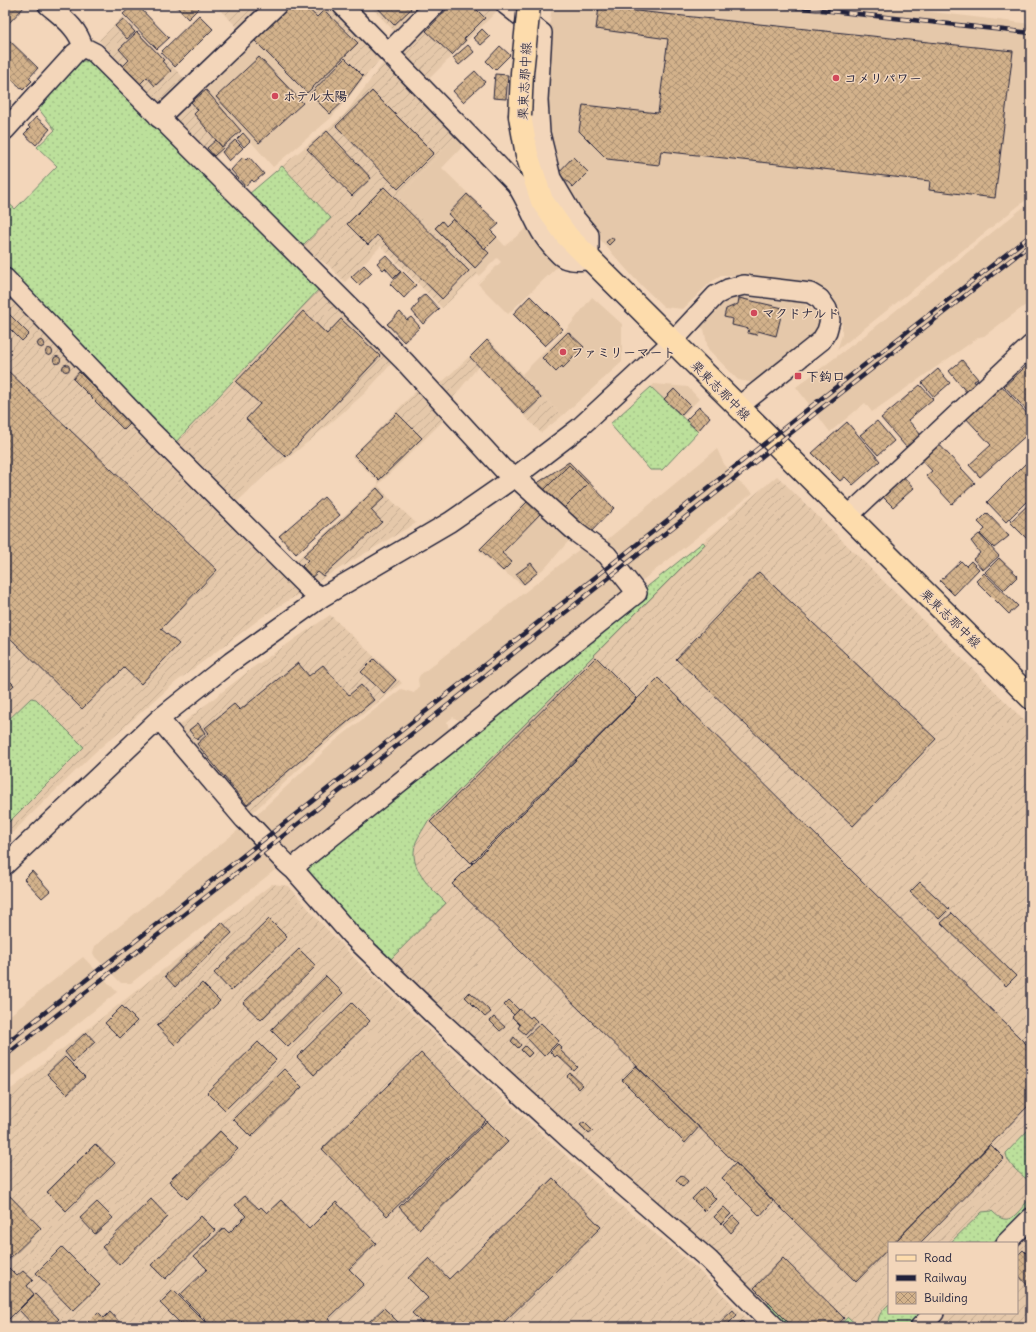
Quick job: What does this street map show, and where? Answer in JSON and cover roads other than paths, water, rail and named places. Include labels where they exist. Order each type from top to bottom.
[{"type":"main road","name":"栗東志那中線","points":[[529,5],[522,73],[520,116],[527,155],[542,201],[567,236],[589,260],[673,341],[847,517],[1031,698]]},
{"type":"street","points":[[48,5],[72,26],[80,36],[83,47],[95,53],[404,361],[503,469],[515,477],[584,539],[607,555],[638,593],[301,861],[294,870]]},
{"type":"street","points":[[159,118],[277,5]]},
{"type":"street","points":[[342,5],[516,184],[524,196],[532,218],[545,240],[564,258],[575,261],[589,260],[589,235],[574,217],[551,178],[540,133],[538,100],[542,33],[506,5]]},
{"type":"street","points":[[389,52],[435,5]]},
{"type":"street","points":[[5,130],[75,53],[83,47]]},
{"type":"street","points":[[5,278],[152,432],[311,591],[322,597]]},
{"type":"street","points":[[5,865],[159,719],[231,662],[322,597],[450,522],[515,477],[579,428],[673,341],[716,295],[728,288],[744,286],[810,293],[820,298],[827,309],[830,320],[827,331],[821,341],[738,407]]},
{"type":"street","points":[[847,517],[1031,346]]},
{"type":"street","points":[[159,719],[244,819],[258,831],[287,865],[294,870],[351,935],[437,1018],[568,1138],[709,1260],[775,1327]]},
{"type":"street","points":[[1007,1242],[1031,1218]]},
{"type":"street","points":[[920,1327],[933,1314]]},
{"type":"railway","points":[[776,5],[1031,33]]},
{"type":"railway","points":[[5,1044],[813,405],[1031,235]]},
{"type":"railway","points":[[5,1056],[818,411],[1031,244]]},
{"type":"place","name":"コメリパワー","points":[[836,78]]},
{"type":"place","name":"ホテル太陽","points":[[275,96]]},
{"type":"place","name":"マクドナルド","points":[[754,313]]},
{"type":"place","name":"ファミリーマート","points":[[563,352]]},
{"type":"place","name":"下鈎口","points":[[798,376]]}]
